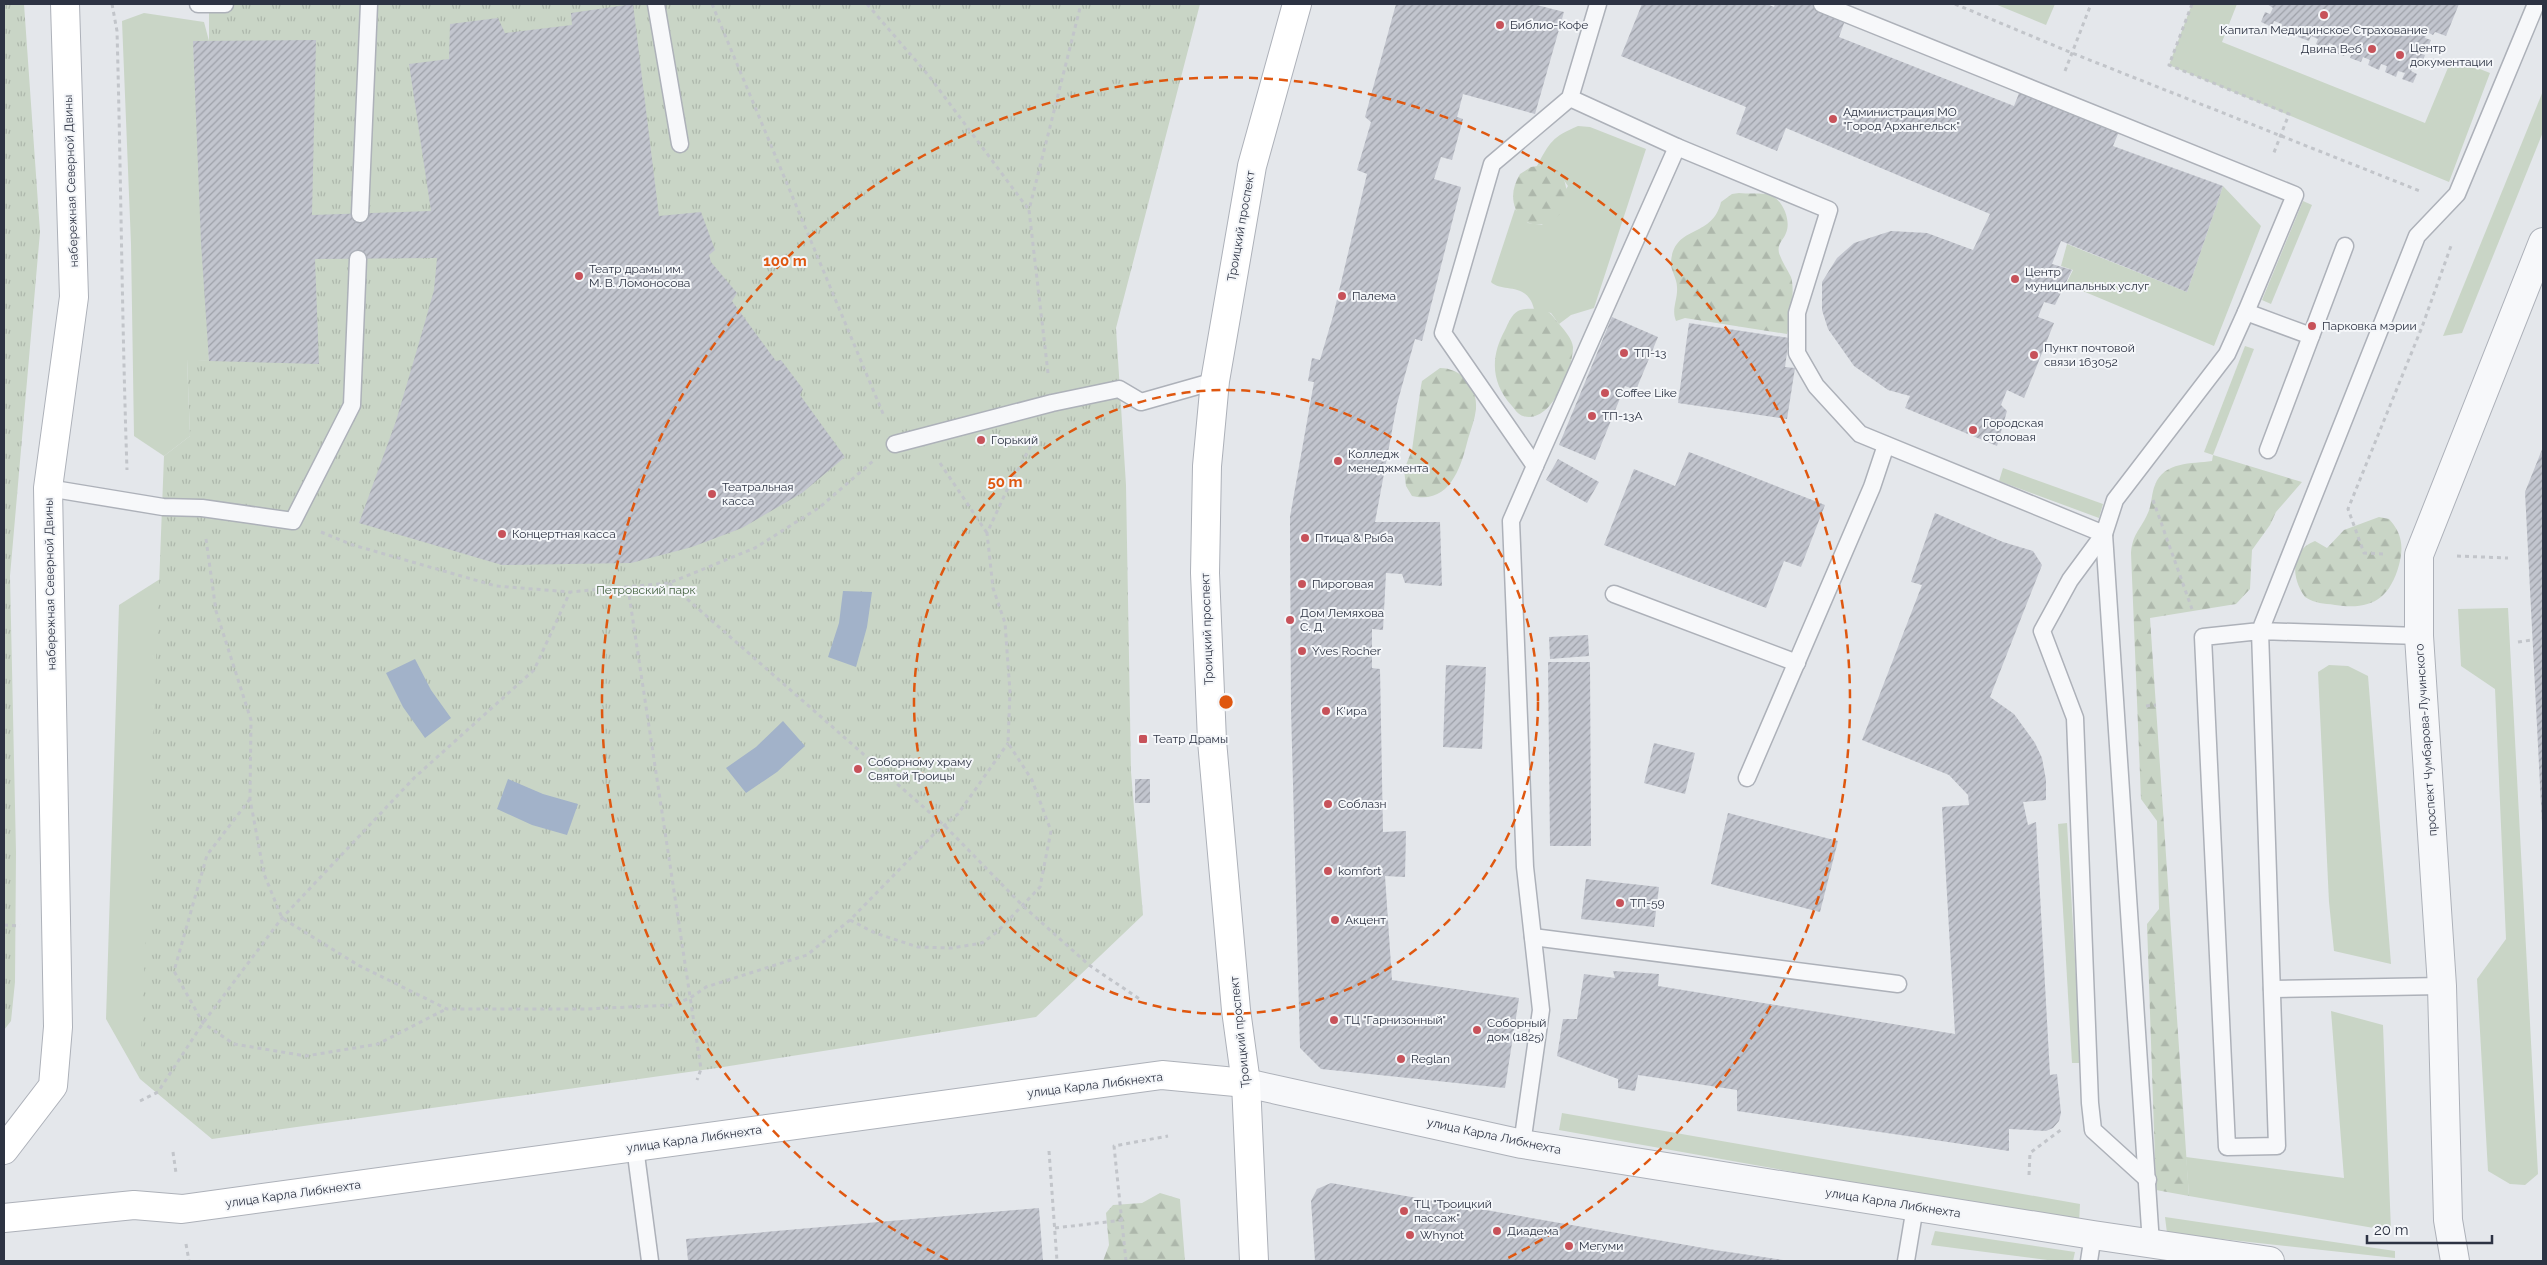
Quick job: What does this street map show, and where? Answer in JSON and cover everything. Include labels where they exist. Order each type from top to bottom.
[{"type":"street","name":"набережная Северной Двины","points":[[4,1150],[53,1086],[58,1026],[48,488],[74,297],[65,4]]},
{"type":"street","name":"Троицкий проспект","points":[[1254,1261],[1246,1083],[1236,1010],[1212,741],[1205,514],[1207,466],[1215,381],[1252,166],[1297,4]]},
{"type":"street","name":"проспект Чумбарова-Лучинского","points":[[2455,1261],[2448,1220],[2442,986],[2419,636],[2419,555],[2543,242]]},
{"type":"street","name":"улица Карла Либкнехта","points":[[4,1218],[134,1204],[182,1209],[1162,1075],[1246,1083],[1522,1144],[1915,1207],[2091,1248],[2151,1244],[2262,1261]]},
{"type":"lane","points":[[198,4],[225,4]]},
{"type":"lane","points":[[360,214],[369,4]]},
{"type":"lane","points":[[656,4],[680,144]]},
{"type":"lane","points":[[1535,466],[1443,334],[1492,164],[1570,98],[1598,4]]},
{"type":"lane","points":[[1822,4],[2295,195],[2246,312],[2226,354],[2115,500],[2104,534],[2070,580],[2042,631],[2075,718],[2090,1103],[2093,1130],[2148,1180]]},
{"type":"lane","points":[[2419,636],[2260,631],[2202,637],[2227,1147],[2277,1146],[2260,631],[2417,236],[2457,194],[2536,4]]},
{"type":"lane","points":[[1570,98],[1677,148],[1829,210],[1797,313],[1797,353],[1816,386],[1860,434],[2104,534]]},
{"type":"lane","points":[[1522,1144],[1540,1010],[1525,867],[1511,521],[1677,148]]},
{"type":"lane","points":[[2268,450],[2345,246]]},
{"type":"lane","points":[[48,488],[163,507],[202,508],[293,521],[352,405],[358,259]]},
{"type":"lane","points":[[2246,312],[2311,336]]},
{"type":"lane","points":[[895,444],[1052,402],[1119,390],[1141,402],[1215,381]]},
{"type":"lane","points":[[1747,778],[1872,488],[1886,445]]},
{"type":"lane","points":[[2104,534],[2151,1244]]},
{"type":"lane","points":[[1614,594],[1797,663]]},
{"type":"lane","points":[[1532,936],[1898,984]]},
{"type":"lane","points":[[2272,989],[2442,986]]},
{"type":"lane","points":[[635,1147],[650,1261]]},
{"type":"lane","points":[[1906,1261],[1915,1207]]},
{"type":"path","points":[[112,4],[117,31],[123,252],[121,297],[127,483],[125,500]]},
{"type":"path","points":[[293,521],[354,545],[496,586],[570,592],[669,583],[755,548],[820,507],[866,466],[895,444],[712,4]]},
{"type":"path","points":[[867,4],[930,76],[1029,210]]},
{"type":"path","points":[[987,534],[1006,492],[1052,402],[1029,210],[1081,4]]},
{"type":"path","points":[[1955,4],[2072,53],[2430,195],[2442,211],[2456,231],[2422,327],[2348,509],[2364,553]]},
{"type":"path","points":[[2052,98],[2092,4]]},
{"type":"path","points":[[2192,4],[2169,65],[2289,114],[2272,158]]},
{"type":"path","points":[[202,508],[216,611],[251,720],[250,799],[264,874],[282,918],[358,965],[447,1009],[587,1009],[672,1005],[690,998],[706,987],[806,955],[850,920],[958,814],[1008,743],[1010,692],[1005,624],[993,588],[987,534],[937,458],[930,435]]},
{"type":"path","points":[[2140,466],[2202,637]]},
{"type":"path","points":[[669,583],[945,826],[1022,905],[1089,965],[1141,1000]]},
{"type":"path","points":[[628,588],[701,1069],[697,1080]]},
{"type":"path","points":[[140,1101],[158,1092],[203,1023],[282,918],[414,778],[534,670],[570,592]]},
{"type":"path","points":[[2518,642],[2532,640]]},
{"type":"path","points":[[850,920],[875,932],[918,948],[952,948],[982,943],[997,932],[1040,887],[1051,831],[1032,780],[1008,743]]},
{"type":"path","points":[[250,799],[208,855],[174,971],[203,1023],[234,1044],[306,1056],[378,1044],[447,1009]]},
{"type":"path","points":[[4,925],[23,926]]},
{"type":"path","points":[[2029,1175],[2030,1153],[2050,1140],[2090,1103]]},
{"type":"path","points":[[1126,1261],[1114,1146],[1168,1136]]},
{"type":"path","points":[[1049,1152],[1058,1261]]},
{"type":"path","points":[[1055,1228],[1123,1220]]},
{"type":"green space","points":[[4,4],[24,4],[40,232],[10,576],[16,852],[15,982],[11,1021],[4,1030]]},
{"type":"green space","name":"Петровский парк","points":[[209,4],[1200,4],[1116,328],[1126,485],[1131,772],[1143,915],[1036,1017],[717,1068],[212,1139],[140,1079],[164,456],[190,436],[187,359],[209,361],[201,243],[193,41],[209,41]]},
{"type":"green space","points":[[1995,4],[2055,4],[2046,25]]},
{"type":"green space","points":[[2192,4],[2237,4],[2222,42],[2425,123],[2452,58],[2490,73],[2449,182],[2169,65]]},
{"type":"green space","points":[[144,13],[204,22],[209,41],[193,41],[209,361],[187,360],[190,436],[164,456],[134,436],[131,244],[122,21]]},
{"type":"green space","points":[[2543,91],[2543,132],[2462,333],[2443,336]]},
{"type":"green space","points":[[1578,126],[1590,127],[1646,149],[1594,308],[1571,315],[1559,324],[1551,313],[1534,309],[1531,300],[1520,291],[1501,287],[1491,282],[1515,209],[1528,223],[1542,225],[1568,186],[1552,168],[1537,166],[1545,151],[1557,137]]},
{"type":"green space","points":[[1544,165],[1557,170],[1564,180],[1566,186],[1566,206],[1552,221],[1541,224],[1529,223],[1522,220],[1518,214],[1513,192],[1520,174],[1531,167]]},
{"type":"green space","points":[[2223,186],[2261,226],[2214,346],[2066,284],[2073,270],[2061,266],[2067,244],[2187,292]]},
{"type":"green space","points":[[1732,194],[1771,195],[1781,203],[1784,209],[1788,222],[1785,236],[1780,244],[1779,253],[1791,277],[1793,289],[1787,334],[1685,318],[1676,321],[1674,308],[1677,287],[1671,264],[1674,249],[1679,241],[1710,222],[1721,202]]},
{"type":"green space","points":[[2303,201],[2312,205],[2271,304],[2262,300]]},
{"type":"green space","points":[[1523,309],[1540,309],[1552,315],[1568,335],[1573,347],[1572,357],[1565,381],[1551,404],[1543,412],[1533,417],[1523,416],[1514,409],[1500,388],[1495,370],[1495,360],[1500,340],[1513,315]]},
{"type":"green space","points":[[2245,346],[2254,349],[2213,455],[2204,452]]},
{"type":"green space","points":[[1440,368],[1455,371],[1467,380],[1476,401],[1475,416],[1462,461],[1452,481],[1436,495],[1425,497],[1412,496],[1406,486],[1404,470],[1412,450],[1422,381]]},
{"type":"green space","points":[[2213,455],[2302,482],[2276,512],[2270,525],[2252,550],[2250,589],[2236,604],[2150,618],[2189,1196],[2156,1190],[2147,924],[2159,909],[2157,821],[2141,799],[2131,553],[2135,537],[2149,511],[2155,485],[2159,477],[2179,465],[2212,461]]},
{"type":"green space","points":[[2003,468],[2103,504],[2099,518],[1999,481]]},
{"type":"green space","points":[[2379,517],[2389,519],[2401,540],[2399,565],[2390,587],[2383,595],[2368,604],[2358,606],[2320,603],[2305,597],[2300,590],[2295,573],[2295,565],[2301,551],[2315,541],[2327,548],[2344,530]]},
{"type":"green space","points":[[162,530],[187,1022],[140,1079],[106,1019],[119,605],[160,579]]},
{"type":"green space","points":[[2508,608],[2538,1174],[2525,1185],[2510,1184],[2488,1171],[2477,979],[2506,939],[2495,689],[2461,666],[2458,609]]},
{"type":"green space","points":[[2329,665],[2348,666],[2368,676],[2391,964],[2334,951],[2329,902],[2318,672]]},
{"type":"green space","points":[[2067,823],[2081,1063],[2072,1063],[2058,824]]},
{"type":"green space","points":[[2331,1011],[2383,1025],[2391,1231],[2189,1196],[2186,1157],[2344,1178]]},
{"type":"green space","points":[[1562,1113],[2080,1204],[2079,1223],[1559,1130]]},
{"type":"green space","points":[[1160,1193],[1180,1199],[1185,1261],[1103,1261],[1109,1245],[1106,1213],[1113,1205],[1142,1203]]},
{"type":"green space","points":[[2165,1217],[2395,1251],[2395,1258],[2167,1233]]},
{"type":"green space","points":[[1935,1231],[2075,1252],[2073,1261],[2055,1261],[1931,1245]]},
{"type":"water","points":[[843,591],[872,592],[867,627],[856,667],[828,657],[839,623]]},
{"type":"water","points":[[415,659],[431,690],[451,718],[425,738],[403,707],[386,673]]},
{"type":"water","points":[[783,721],[805,746],[777,772],[746,793],[726,768],[756,747]]},
{"type":"water","points":[[508,779],[543,794],[578,804],[567,835],[532,825],[497,809]]},
{"type":"building","name":"Театр драмы им. М. В. Ломоносова","points":[[633,4],[659,216],[701,212],[715,250],[709,255],[711,262],[737,293],[732,301],[776,361],[781,360],[803,389],[800,395],[845,457],[802,493],[742,528],[692,547],[631,563],[502,565],[359,523],[396,421],[434,290],[437,258],[315,259],[319,364],[209,361],[201,243],[193,41],[316,40],[312,215],[431,211],[409,64],[449,59],[450,24],[498,18],[505,33],[572,25],[571,13]]},
{"type":"building","points":[[1396,4],[1533,4],[1564,12],[1535,114],[1463,94],[1457,117],[1463,119],[1452,160],[1441,157],[1434,179],[1461,187],[1422,341],[1415,339],[1397,404],[1375,522],[1440,522],[1442,586],[1405,583],[1402,574],[1386,573],[1383,630],[1372,629],[1372,668],[1380,669],[1383,832],[1406,831],[1405,877],[1385,876],[1392,980],[1519,998],[1505,1088],[1321,1069],[1300,1048],[1291,709],[1290,517],[1314,382],[1308,381],[1312,358],[1320,360],[1333,316],[1367,174],[1357,170],[1371,122],[1365,117]]},
{"type":"building","points":[[1642,4],[1767,4],[1774,7],[1775,4],[1815,4],[1847,15],[1839,37],[2014,106],[2021,88],[2120,129],[2113,146],[2223,186],[2187,292],[2061,241],[2052,264],[2072,270],[2055,305],[2044,302],[2038,317],[2054,323],[2024,398],[2007,390],[2001,405],[2007,411],[1997,446],[1905,408],[1910,396],[1888,390],[1854,366],[1828,329],[1822,310],[1822,282],[1837,258],[1854,243],[1891,231],[1927,233],[1973,250],[1990,214],[1786,128],[1777,151],[1736,134],[1746,107],[1621,56]]},
{"type":"building","points":[[2267,4],[2459,4],[2446,36],[2435,32],[2433,35],[2427,32],[2425,38],[2431,40],[2427,50],[2421,48],[2419,53],[2425,55],[2421,65],[2415,63],[2411,71],[2417,74],[2413,83],[2402,79],[2405,73],[2398,71],[2396,77],[2385,72],[2387,66],[2381,64],[2379,70],[2368,65],[2370,60],[2363,57],[2361,62],[2350,58],[2352,53],[2346,50],[2344,56],[2334,52],[2336,46],[2329,43],[2327,49],[2316,44],[2318,39],[2311,36],[2309,41],[2298,37],[2300,31],[2293,28],[2291,34],[2280,30],[2282,24],[2274,21],[2272,27],[2261,22],[2265,12],[2270,14],[2273,8]]},
{"type":"building","points":[[1612,317],[1658,337],[1636,390],[1625,386],[1595,460],[1559,445]]},
{"type":"building","points":[[1689,323],[1789,338],[1785,367],[1795,368],[1787,419],[1678,403]]},
{"type":"building","points":[[2543,447],[2543,824],[2542,824],[2525,492]]},
{"type":"building","points":[[1689,452],[1825,505],[1801,567],[1784,561],[1766,608],[1604,545],[1634,469],[1675,486]]},
{"type":"building","points":[[1558,459],[1599,482],[1587,503],[1546,480]]},
{"type":"building","points":[[1935,513],[2003,542],[2033,551],[2042,565],[1990,697],[2014,714],[2035,743],[2042,758],[2046,780],[2046,800],[2023,802],[2028,825],[2036,822],[2050,1075],[2057,1074],[2061,1113],[2059,1121],[2053,1128],[2046,1131],[2009,1129],[2009,1151],[1737,1111],[1737,1090],[1638,1075],[1635,1091],[1618,1088],[1618,1079],[1557,1056],[1563,1019],[1577,1019],[1584,974],[1615,978],[1613,971],[1659,974],[1658,986],[1955,1034],[1942,807],[1969,805],[1968,795],[1949,775],[1862,740],[1922,585],[1911,582]]},
{"type":"building","points":[[1588,635],[1589,656],[1550,659],[1549,637]]},
{"type":"building","points":[[1548,662],[1590,662],[1591,846],[1550,846]]},
{"type":"building","points":[[1446,665],[1486,667],[1482,749],[1443,747]]},
{"type":"building","points":[[1654,743],[1695,753],[1685,794],[1644,783]]},
{"type":"building","points":[[1135,779],[1150,779],[1150,803],[1135,803]]},
{"type":"building","points":[[1728,813],[1838,841],[1820,912],[1711,884]]},
{"type":"building","name":"ТП-59","points":[[1586,879],[1659,887],[1654,927],[1581,919]]},
{"type":"building","name":"ТЦ \"Троицкий пассаж\"","points":[[1331,1183],[1715,1250],[1790,1261],[1315,1261],[1311,1201],[1317,1189]]},
{"type":"building","points":[[1039,1208],[1043,1261],[688,1261],[686,1239]]},
{"type":"place","name":"Капитал Медицинское Страхование","points":[[2324,15]]},
{"type":"place","name":"Библио-Кофе","points":[[1500,25]]},
{"type":"place","name":"Двина Веб","points":[[2372,49]]},
{"type":"place","name":"Центр документации","points":[[2400,55]]},
{"type":"place","name":"Администрация МО \"Город Архангельск\"","points":[[1833,119]]},
{"type":"place","name":"Театр драмы им. М. В. Ломоносова","points":[[579,276]]},
{"type":"place","name":"Центр муниципальных услуг","points":[[2015,279]]},
{"type":"place","name":"Палема","points":[[1342,296]]},
{"type":"place","name":"Парковка мэрии","points":[[2312,326]]},
{"type":"place","name":"ТП-13","points":[[1624,353]]},
{"type":"place","name":"Пункт почтовой связи 163052","points":[[2034,355]]},
{"type":"place","name":"Coffee Like","points":[[1605,393]]},
{"type":"place","name":"ТП-13А","points":[[1592,416]]},
{"type":"place","name":"Городская столовая","points":[[1973,430]]},
{"type":"place","name":"Горький","points":[[981,440]]},
{"type":"place","name":"Колледж менеджмента","points":[[1338,461]]},
{"type":"place","name":"Театральная касса","points":[[712,494]]},
{"type":"place","name":"Концертная касса","points":[[502,534]]},
{"type":"place","name":"Птица & Рыба","points":[[1305,538]]},
{"type":"place","name":"Пироговая","points":[[1302,584]]},
{"type":"place","name":"Дом Лемяхова С. Д.","points":[[1290,620]]},
{"type":"place","name":"Yves Rocher","points":[[1302,651]]},
{"type":"place","name":"К'ира","points":[[1326,711]]},
{"type":"place","name":"Театр Драмы","points":[[1143,739]]},
{"type":"place","name":"Соборному храму Святой Троицы","points":[[858,769]]},
{"type":"place","name":"Соблазн","points":[[1328,804]]},
{"type":"place","name":"komfort","points":[[1328,871]]},
{"type":"place","name":"ТП-59","points":[[1620,903]]},
{"type":"place","name":"Акцент","points":[[1335,920]]},
{"type":"place","name":"ТЦ \"Гарнизонный\"","points":[[1334,1020]]},
{"type":"place","name":"Соборный дом (1825)","points":[[1477,1030]]},
{"type":"place","name":"Reglan","points":[[1401,1059]]},
{"type":"place","name":"ТЦ \"Троицкий пассаж\"","points":[[1404,1211]]},
{"type":"place","name":"Диадема","points":[[1497,1231]]},
{"type":"place","name":"Whynot","points":[[1410,1235]]},
{"type":"place","name":"Мегуми","points":[[1569,1246]]}]
